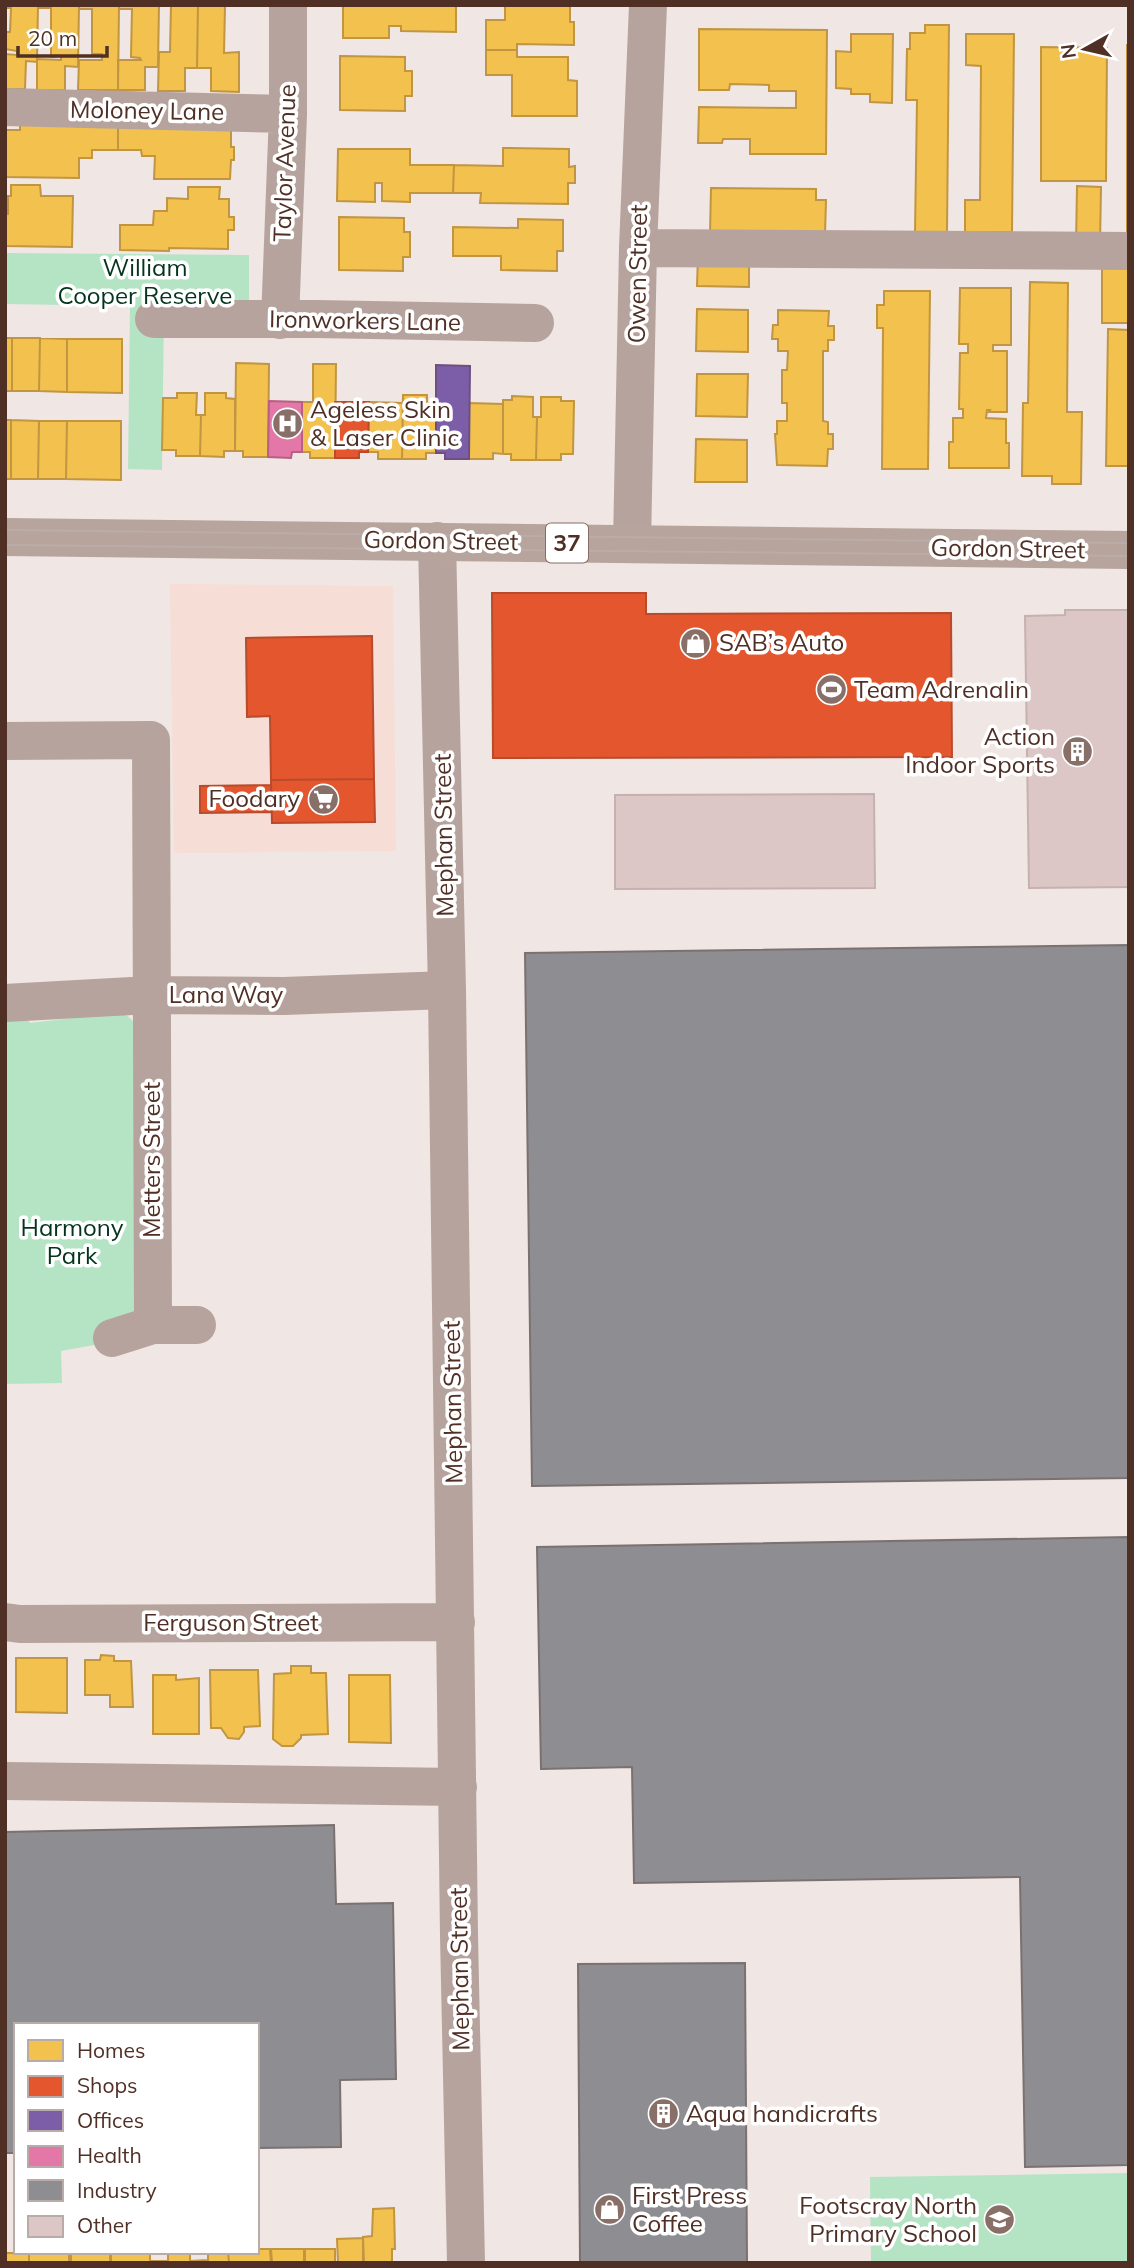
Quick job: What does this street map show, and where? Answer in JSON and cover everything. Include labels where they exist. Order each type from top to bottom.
[{"type":"main road","name":"Gordon Street","points":[[5,537],[1129,550]]},
{"type":"street","name":"Taylor Avenue","points":[[280,320],[288,114],[288,5]]},
{"type":"street","name":"Owen Street","points":[[632,543],[638,248],[648,5]]},
{"type":"street","name":"Moloney Lane","points":[[5,107],[288,114]]},
{"type":"street","points":[[638,248],[1129,251]]},
{"type":"street","name":"Ironworkers Lane","points":[[154,319],[535,323]]},
{"type":"street","name":"Mephan Street","points":[[437,541],[447,989],[459,1935],[466,2263]]},
{"type":"street","name":"Metters Street","points":[[5,741],[150,740],[153,1325]]},
{"type":"street","name":"Lana Way","points":[[5,1003],[150,995],[284,996],[447,989]]},
{"type":"street","points":[[112,1338],[153,1325],[197,1325]]},
{"type":"street","name":"Ferguson Street","points":[[5,1622],[456,1622]]},
{"type":"street","points":[[5,1781],[458,1787]]},
{"type":"shaded area","points":[[170,584],[393,586],[396,851],[174,853]]},
{"type":"green space","name":"William Cooper Reserve","points":[[5,253],[249,255],[249,307],[164,306],[162,470],[128,469],[130,306],[5,304]]},
{"type":"green space","name":"Harmony Park","points":[[119,1008],[135,1023],[140,1316],[100,1344],[61,1351],[62,1383],[5,1384],[5,1017],[24,1013],[30,1023],[89,1016]]},
{"type":"green space","name":"Footscray North Primary School","points":[[1129,2173],[1129,2263],[871,2263],[870,2177]]},
{"type":"building: Homes","points":[[5,5],[38,5],[37,62],[26,61],[25,89],[5,89],[5,54],[17,55],[17,51],[5,49],[5,32],[10,32],[11,8],[5,8]]},
{"type":"building: Homes","points":[[38,5],[79,5],[78,67],[65,66],[65,90],[37,90],[37,59],[61,60],[61,56],[51,57],[51,8],[38,8]]},
{"type":"building: Homes","points":[[79,5],[119,5],[118,90],[78,90],[79,60],[102,60],[102,54],[92,54],[92,9],[79,9]]},
{"type":"building: Homes","points":[[119,5],[159,5],[158,67],[145,67],[145,90],[118,90],[118,60],[141,60],[131,57],[132,9],[119,9]]},
{"type":"building: Homes","points":[[198,5],[197,68],[185,68],[185,91],[158,91],[159,52],[170,52],[171,6]]},
{"type":"building: Homes","points":[[198,5],[240,5],[225,6],[224,53],[239,52],[239,92],[211,91],[211,68],[197,68]]},
{"type":"building: Homes","points":[[343,5],[456,5],[456,32],[401,31],[401,26],[389,26],[389,38],[343,38]]},
{"type":"building: Homes","points":[[505,5],[570,5],[570,22],[574,22],[574,45],[517,44],[517,50],[486,50],[486,20],[505,20]]},
{"type":"building: Homes","points":[[925,25],[949,25],[947,232],[915,232],[917,100],[906,100],[907,49],[910,49],[910,33],[925,33]]},
{"type":"building: Homes","points":[[699,29],[827,30],[826,154],[750,154],[750,139],[698,143],[699,107],[796,108],[796,91],[769,91],[769,85],[730,84],[729,90],[699,90]]},
{"type":"building: Homes","points":[[851,34],[893,34],[892,103],[870,102],[870,94],[851,94],[851,89],[836,88],[836,51],[851,52]]},
{"type":"building: Homes","points":[[966,34],[1014,34],[1012,232],[965,232],[965,200],[980,200],[981,66],[966,65]]},
{"type":"building: Homes","points":[[1129,45],[1129,241],[1127,241]]},
{"type":"building: Homes","points":[[1041,47],[1107,48],[1106,181],[1041,181]]},
{"type":"building: Homes","points":[[486,50],[517,50],[517,57],[568,57],[568,80],[577,81],[577,116],[512,116],[512,75],[486,75]]},
{"type":"building: Homes","points":[[340,56],[405,57],[405,71],[412,71],[412,96],[405,96],[405,111],[340,110]]},
{"type":"building: Homes","points":[[118,118],[118,150],[92,150],[92,158],[79,158],[79,178],[5,177],[5,130],[20,130],[20,125]]},
{"type":"building: Homes","points":[[118,118],[231,127],[234,160],[231,160],[230,179],[154,179],[155,156],[142,156],[141,150],[118,150]]},
{"type":"building: Homes","points":[[503,148],[569,149],[569,167],[575,166],[575,183],[568,183],[568,204],[480,203],[481,193],[453,193],[454,165],[503,166]]},
{"type":"building: Homes","points":[[338,149],[410,149],[410,165],[454,165],[453,193],[410,193],[410,202],[382,201],[382,183],[375,183],[375,202],[337,201]]},
{"type":"building: Homes","points":[[11,185],[40,185],[41,196],[73,196],[72,247],[5,246],[5,214],[8,214]]},
{"type":"building: Homes","points":[[1077,186],[1101,187],[1100,246],[1076,246]]},
{"type":"building: Homes","points":[[188,187],[220,187],[219,199],[229,199],[229,217],[234,217],[234,230],[228,230],[228,249],[120,250],[120,225],[153,225],[154,211],[167,211],[167,198],[188,199]]},
{"type":"building: Homes","points":[[711,188],[816,189],[816,200],[826,200],[825,234],[710,233]]},
{"type":"building: Homes","points":[[339,217],[404,218],[404,232],[410,232],[410,257],[403,257],[403,271],[339,270]]},
{"type":"building: Homes","points":[[518,219],[563,220],[563,251],[557,251],[557,271],[501,270],[501,256],[453,256],[453,227],[518,228]]},
{"type":"building: Homes","points":[[698,256],[749,257],[749,287],[697,286]]},
{"type":"building: Homes","points":[[1102,262],[1129,263],[1128,323],[1102,323]]},
{"type":"building: Homes","points":[[1030,282],[1068,283],[1067,412],[1082,412],[1081,484],[1052,484],[1052,476],[1022,476],[1023,403],[1028,403]]},
{"type":"building: Homes","points":[[960,288],[1011,288],[1011,345],[993,345],[993,351],[1007,351],[1007,412],[987,410],[986,418],[1006,419],[1009,468],[949,468],[953,418],[963,418],[963,409],[959,409],[960,353],[968,353],[968,344],[959,344]]},
{"type":"building: Homes","points":[[884,291],[930,291],[928,469],[882,469],[883,328],[877,328],[877,305],[884,305]]},
{"type":"building: Homes","points":[[697,309],[748,310],[748,352],[696,351]]},
{"type":"building: Homes","points":[[778,310],[829,311],[828,326],[834,326],[834,340],[828,340],[828,351],[823,351],[823,421],[828,422],[828,434],[833,434],[833,449],[828,449],[827,466],[777,465],[777,421],[787,421],[787,403],[782,403],[782,370],[787,370],[788,351],[778,351],[778,339],[772,339],[773,325],[778,325]]},
{"type":"building: Homes","points":[[1108,329],[1129,330],[1129,466],[1106,466]]},
{"type":"building: Homes","points":[[5,338],[12,338],[12,391],[5,391]]},
{"type":"building: Homes","points":[[12,338],[40,338],[39,391],[12,391]]},
{"type":"building: Homes","points":[[40,338],[67,339],[67,392],[39,391]]},
{"type":"building: Homes","points":[[67,339],[122,339],[122,393],[67,392]]},
{"type":"building: Homes","points":[[236,363],[269,364],[268,457],[243,457],[243,451],[235,451]]},
{"type":"building: Homes","points":[[313,364],[336,364],[335,458],[310,458],[310,452],[302,452],[302,402],[313,402]]},
{"type":"building: Homes","points":[[697,374],[748,374],[747,417],[696,416]]},
{"type":"building: Homes","points":[[177,393],[197,393],[196,415],[201,415],[200,456],[176,456],[176,450],[162,450],[163,398],[177,398]]},
{"type":"building: Homes","points":[[205,393],[226,393],[226,398],[235,399],[235,451],[224,451],[224,457],[200,456],[201,415],[205,415]]},
{"type":"building: Homes","points":[[403,395],[427,395],[427,403],[436,403],[436,453],[426,453],[426,459],[402,459]]},
{"type":"building: Homes","points":[[512,396],[533,397],[533,417],[537,417],[536,460],[511,460],[511,454],[503,454],[503,400],[512,400]]},
{"type":"building: Homes","points":[[541,397],[561,397],[561,401],[574,401],[573,454],[561,454],[561,460],[536,460],[537,417],[541,417]]},
{"type":"building: Homes","points":[[369,402],[403,403],[402,459],[378,459],[378,452],[368,452]]},
{"type":"building: Homes","points":[[469,403],[503,404],[503,454],[493,453],[493,459],[469,459]]},
{"type":"building: Homes","points":[[5,420],[11,420],[11,479],[5,479]]},
{"type":"building: Homes","points":[[11,420],[39,421],[38,479],[11,479]]},
{"type":"building: Homes","points":[[39,421],[67,421],[66,479],[38,479]]},
{"type":"building: Homes","points":[[67,421],[121,421],[121,480],[66,479]]},
{"type":"building: Homes","points":[[696,439],[747,440],[747,482],[695,482]]},
{"type":"building: Homes","points":[[101,1655],[114,1656],[114,1661],[131,1661],[133,1707],[110,1707],[110,1695],[85,1695],[85,1660],[100,1660]]},
{"type":"building: Homes","points":[[16,1658],[67,1658],[67,1713],[16,1712]]},
{"type":"building: Homes","points":[[291,1666],[311,1666],[311,1673],[326,1673],[328,1734],[301,1735],[293,1746],[282,1746],[273,1739],[274,1674],[291,1673]]},
{"type":"building: Homes","points":[[210,1670],[258,1670],[260,1726],[244,1727],[239,1739],[228,1738],[221,1728],[211,1728]]},
{"type":"building: Homes","points":[[153,1675],[176,1675],[176,1680],[199,1678],[199,1734],[153,1734]]},
{"type":"building: Homes","points":[[349,1675],[390,1675],[391,1743],[349,1742]]},
{"type":"building: Homes","points":[[394,2208],[395,2249],[392,2249],[392,2263],[364,2263],[363,2237],[372,2236],[373,2209]]},
{"type":"building: Homes","points":[[363,2238],[363,2263],[338,2263],[337,2239]]},
{"type":"building: Homes","points":[[259,2249],[270,2249],[271,2263],[229,2263],[228,2254],[259,2254]]},
{"type":"building: Homes","points":[[271,2249],[304,2249],[304,2263],[272,2263]]},
{"type":"building: Homes","points":[[305,2249],[335,2249],[335,2263],[305,2263]]},
{"type":"building: Homes","points":[[5,2253],[29,2254],[29,2263],[5,2263]]},
{"type":"building: Homes","points":[[29,2254],[69,2254],[69,2263],[29,2263]]},
{"type":"building: Homes","points":[[71,2254],[110,2254],[110,2263],[71,2263]]},
{"type":"building: Homes","points":[[111,2254],[150,2254],[150,2263],[111,2263]]},
{"type":"building: Homes","points":[[168,2254],[190,2254],[190,2263],[152,2263],[168,2261]]},
{"type":"building: Homes","points":[[208,2254],[228,2254],[229,2263],[191,2263],[208,2260]]},
{"type":"building: Shops","points":[[335,402],[369,402],[368,452],[359,452],[359,458],[335,458]]},
{"type":"building: Shops","points":[[492,593],[646,593],[646,614],[951,613],[952,757],[493,758]]},
{"type":"building: Shops","points":[[372,636],[374,779],[271,780],[270,716],[247,717],[246,638]]},
{"type":"building: Shops","name":"Foodary","points":[[374,779],[375,822],[272,823],[271,780]]},
{"type":"building: Shops","points":[[271,785],[271,812],[200,813],[200,786]]},
{"type":"building: Offices","points":[[436,365],[470,366],[469,459],[445,459],[445,453],[436,453]]},
{"type":"building: Health","points":[[269,401],[302,402],[302,452],[292,452],[291,458],[268,457]]},
{"type":"building: Industry","points":[[1129,945],[1129,1478],[532,1486],[525,953]]},
{"type":"building: Industry","points":[[1129,1537],[1129,2165],[1025,2167],[1020,1877],[634,1883],[632,1767],[541,1769],[537,1547]]},
{"type":"building: Industry","points":[[334,1825],[336,1904],[393,1903],[396,2079],[340,2080],[341,2147],[259,2148],[259,2023],[14,2023],[14,2153],[5,2153],[5,1832]]},
{"type":"building: Industry","name":"Aqua handicrafts","points":[[745,1963],[747,2263],[580,2263],[578,1964]]},
{"type":"building: Other","name":"Action Indoor Sports","points":[[1065,610],[1129,610],[1129,887],[1029,888],[1025,616],[1065,615]]},
{"type":"building: Other","points":[[874,794],[875,888],[615,889],[615,795]]},
{"type":"tram line","points":[[5,530],[1129,543]]},
{"type":"tram line","points":[[5,545],[1129,556]]},
{"type":"place","name":"Ageless Skin & Laser Clinic","points":[[287,424]]},
{"type":"place","name":"SAB’s Auto","points":[[696,643]]},
{"type":"place","name":"Team Adrenalin","points":[[831,690]]},
{"type":"place","name":"Action Indoor Sports","points":[[1078,751]]},
{"type":"place","name":"Foodary","points":[[323,799]]},
{"type":"place","name":"Aqua handicrafts","points":[[663,2114]]},
{"type":"place","name":"First Press Coffee","points":[[609,2210]]},
{"type":"place","name":"Footscray North Primary School","points":[[1000,2220]]}]
